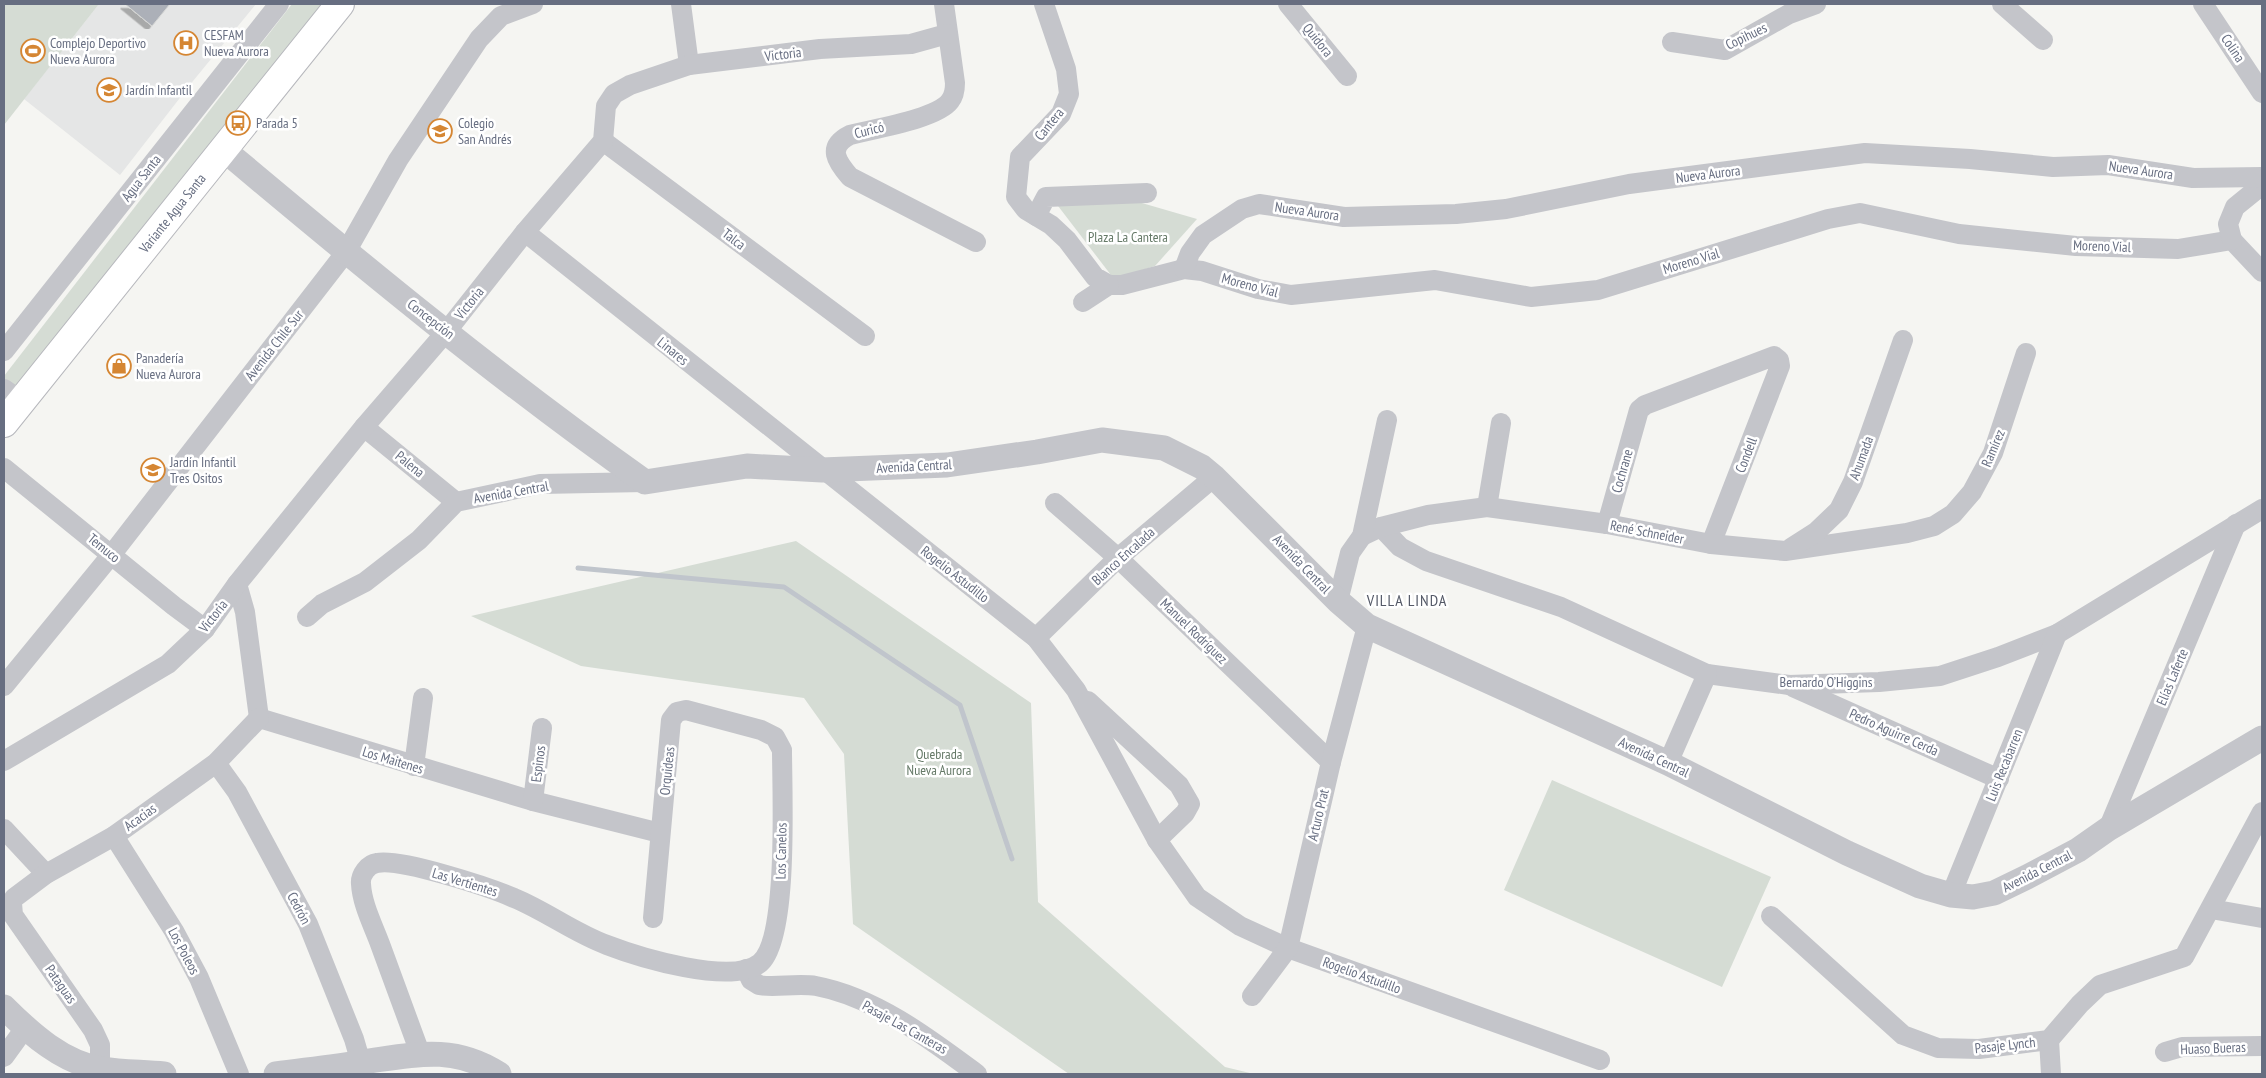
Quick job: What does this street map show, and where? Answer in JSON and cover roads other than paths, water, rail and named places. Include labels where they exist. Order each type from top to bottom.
[{"type":"main road","name":"Variante Agua Santa","points":[[4,423],[12,395],[223,149],[340,4]]},
{"type":"street","name":"Agua Santa","points":[[4,352],[279,4]]},
{"type":"street","name":"Avenida Chile Sur","points":[[4,686],[112,554],[346,252],[398,160],[478,40],[500,16],[533,4]]},
{"type":"street","points":[[681,4],[689,65]]},
{"type":"street","points":[[944,4],[947,34]]},
{"type":"street","name":"Cantera","points":[[1031,213],[1016,197],[1020,157],[1061,114],[1069,94],[1066,69],[1044,4]]},
{"type":"street","name":"Quidora","points":[[1288,4],[1347,76]]},
{"type":"street","name":"Copihues","points":[[1672,42],[1725,50],[1789,14],[1816,4]]},
{"type":"street","points":[[2002,4],[2043,40]]},
{"type":"street","name":"Colina","points":[[2203,4],[2262,93]]},
{"type":"street","name":"Victoria","points":[[4,761],[168,664],[205,629],[237,584],[364,427],[446,332],[525,232],[602,141],[606,106],[614,94],[630,84],[689,65],[820,49],[911,44],[947,34]]},
{"type":"street","name":"Curicó","points":[[947,34],[955,82],[955,90],[950,102],[928,116],[850,135],[840,140],[835,148],[838,164],[850,177],[976,242]]},
{"type":"street","name":"Talca","points":[[602,141],[865,336]]},
{"type":"street","name":"Concepción","points":[[223,149],[346,252],[446,332],[566,426],[645,482]]},
{"type":"street","name":"Nueva Aurora","points":[[1184,269],[1190,253],[1204,235],[1242,209],[1259,204],[1344,217],[1456,214],[1506,209],[1629,184],[1865,154],[1970,159],[2054,167],[2108,164],[2193,178],[2262,177]]},
{"type":"street","points":[[2262,185],[2234,207],[2228,224],[2232,240],[2262,272]]},
{"type":"street","points":[[1109,285],[1095,277],[1067,240],[1051,225],[1031,213],[1046,197],[1147,193]]},
{"type":"street","name":"Moreno Vial","points":[[1083,302],[1109,285],[1131,284],[1184,269],[1202,271],[1258,289],[1291,295],[1434,280],[1531,297],[1598,290],[1828,219],[1860,213],[1959,234],[2076,246],[2178,249],[2232,240]]},
{"type":"street","name":"Linares","points":[[525,232],[822,470]]},
{"type":"street","name":"Ahumada","points":[[1785,551],[1816,532],[1839,510],[1853,482],[1904,340]]},
{"type":"street","name":"Ramírez","points":[[1934,526],[1953,514],[1972,492],[1993,453],[2026,353]]},
{"type":"street","name":"Condell","points":[[1637,418],[1639,410],[1645,405],[1774,356],[1779,360],[1780,366],[1711,544]]},
{"type":"street","name":"Cochrane","points":[[1607,524],[1637,418]]},
{"type":"street","points":[[1338,601],[1350,553],[1362,536],[1387,420]]},
{"type":"street","points":[[1487,507],[1502,423]]},
{"type":"street","name":"Palena","points":[[364,427],[456,502]]},
{"type":"street","name":"Avenida Central","points":[[307,618],[322,604],[365,582],[420,540],[456,502],[540,484],[645,482],[747,466],[822,470],[947,465],[1102,440],[1164,448],[1202,467],[1338,601],[1367,626],[1668,763],[1856,857],[1920,886],[1951,895],[1973,897],[1994,893],[2078,850],[2108,829],[2262,738]]},
{"type":"street","name":"Temuco","points":[[4,468],[205,629]]},
{"type":"street","name":"Rogelio Astudillo","points":[[822,470],[1036,638],[1076,690],[1157,840],[1197,897],[1240,926],[1288,948],[1600,1060]]},
{"type":"street","name":"Blanco Encalada","points":[[1036,638],[1118,558],[1214,477]]},
{"type":"street","name":"Manuel Rodríguez","points":[[1056,503],[1118,558],[1331,762]]},
{"type":"street","name":"René Schneider","points":[[1362,536],[1381,528],[1428,515],[1487,507],[1607,524],[1711,544],[1785,551],[1907,534],[1934,526]]},
{"type":"street","name":"Bernardo O’Higgins","points":[[1381,528],[1400,546],[1426,561],[1561,607],[1707,674],[1788,685],[1879,682],[1940,676],[2057,634],[2262,510]]},
{"type":"street","name":"Elías Laferte","points":[[2108,829],[2236,524]]},
{"type":"street","points":[[237,584],[245,612],[259,718]]},
{"type":"street","name":"Arturo Prat","points":[[1252,996],[1288,948],[1331,762],[1367,626]]},
{"type":"street","name":"Luis Recabarren","points":[[1951,895],[2057,634]]},
{"type":"street","points":[[1668,763],[1707,674]]},
{"type":"street","name":"Pedro Aguirre Cerda","points":[[1788,685],[1999,779]]},
{"type":"street","name":"Rogelio Astudillo","points":[[1076,690],[1179,785],[1190,804],[1185,813],[1157,840]]},
{"type":"street","points":[[414,766],[423,698]]},
{"type":"street","name":"Orquideas","points":[[653,918],[672,720],[677,712],[686,710],[761,730]]},
{"type":"street","name":"Acacias","points":[[12,902],[16,894],[46,874],[114,836],[216,763],[259,718]]},
{"type":"street","name":"Los Maitenes","points":[[259,718],[533,801],[660,833]]},
{"type":"street","name":"Espinos","points":[[533,801],[542,728]]},
{"type":"street","name":"Los Canelos","points":[[746,969],[760,963],[771,948],[776,930],[780,891],[782,750],[775,737],[761,730]]},
{"type":"street","name":"Cedrón","points":[[216,763],[237,792],[308,924],[360,1068]]},
{"type":"street","name":"Pasaje Lynch","points":[[1771,916],[1903,1035],[1938,1048],[1980,1049],[2049,1040],[2080,1004],[2100,985],[2184,957],[2262,812]]},
{"type":"street","points":[[4,829],[46,874]]},
{"type":"street","name":"Los Poleos","points":[[114,836],[174,931],[199,978],[239,1074]]},
{"type":"street","name":"Las Vertientes","points":[[420,1053],[368,913],[360,883],[365,870],[376,863],[397,864],[460,879],[506,895],[604,944],[648,959],[720,972],[746,969]]},
{"type":"street","name":"Pataguas","points":[[12,902],[13,914],[93,1030],[100,1045],[100,1072]]},
{"type":"street","points":[[2211,909],[2262,918]]},
{"type":"street","name":"Pasaje Las Canteras","points":[[746,969],[752,980],[759,985],[817,987],[862,1002],[925,1036],[961,1060],[977,1074]]},
{"type":"street","points":[[4,1006],[25,1028],[70,1060],[100,1072],[164,1074]]},
{"type":"street","points":[[4,1057],[25,1028]]},
{"type":"street","points":[[2049,1040],[2051,1074]]},
{"type":"street","name":"Huaso Bueras","points":[[2165,1052],[2182,1047],[2262,1046]]},
{"type":"street","points":[[276,1074],[360,1068],[420,1053],[456,1056],[493,1072]]},
{"type":"waterway","points":[[578,568],[784,587],[960,705],[1012,859]]},
{"type":"place","name":"CESFAM Nueva Aurora","points":[[186,43]]},
{"type":"place","name":"Complejo Deportivo Nueva Aurora","points":[[33,51]]},
{"type":"place","name":"Jardín Infantil","points":[[109,90]]},
{"type":"place","name":"Parada 5","points":[[238,123]]},
{"type":"place","name":"Colegio San Andrés","points":[[440,131]]},
{"type":"place","name":"Panadería Nueva Aurora","points":[[119,366]]},
{"type":"place","name":"Jardín Infantil Tres Ositos","points":[[153,470]]},
{"type":"district","name":"VILLA LINDA","points":[[1407,600]]},
{"type":"park label","name":"Plaza La Cantera","points":[[1128,237]]},
{"type":"park label","name":"Quebrada Nueva Aurora","points":[[939,762]]}]
